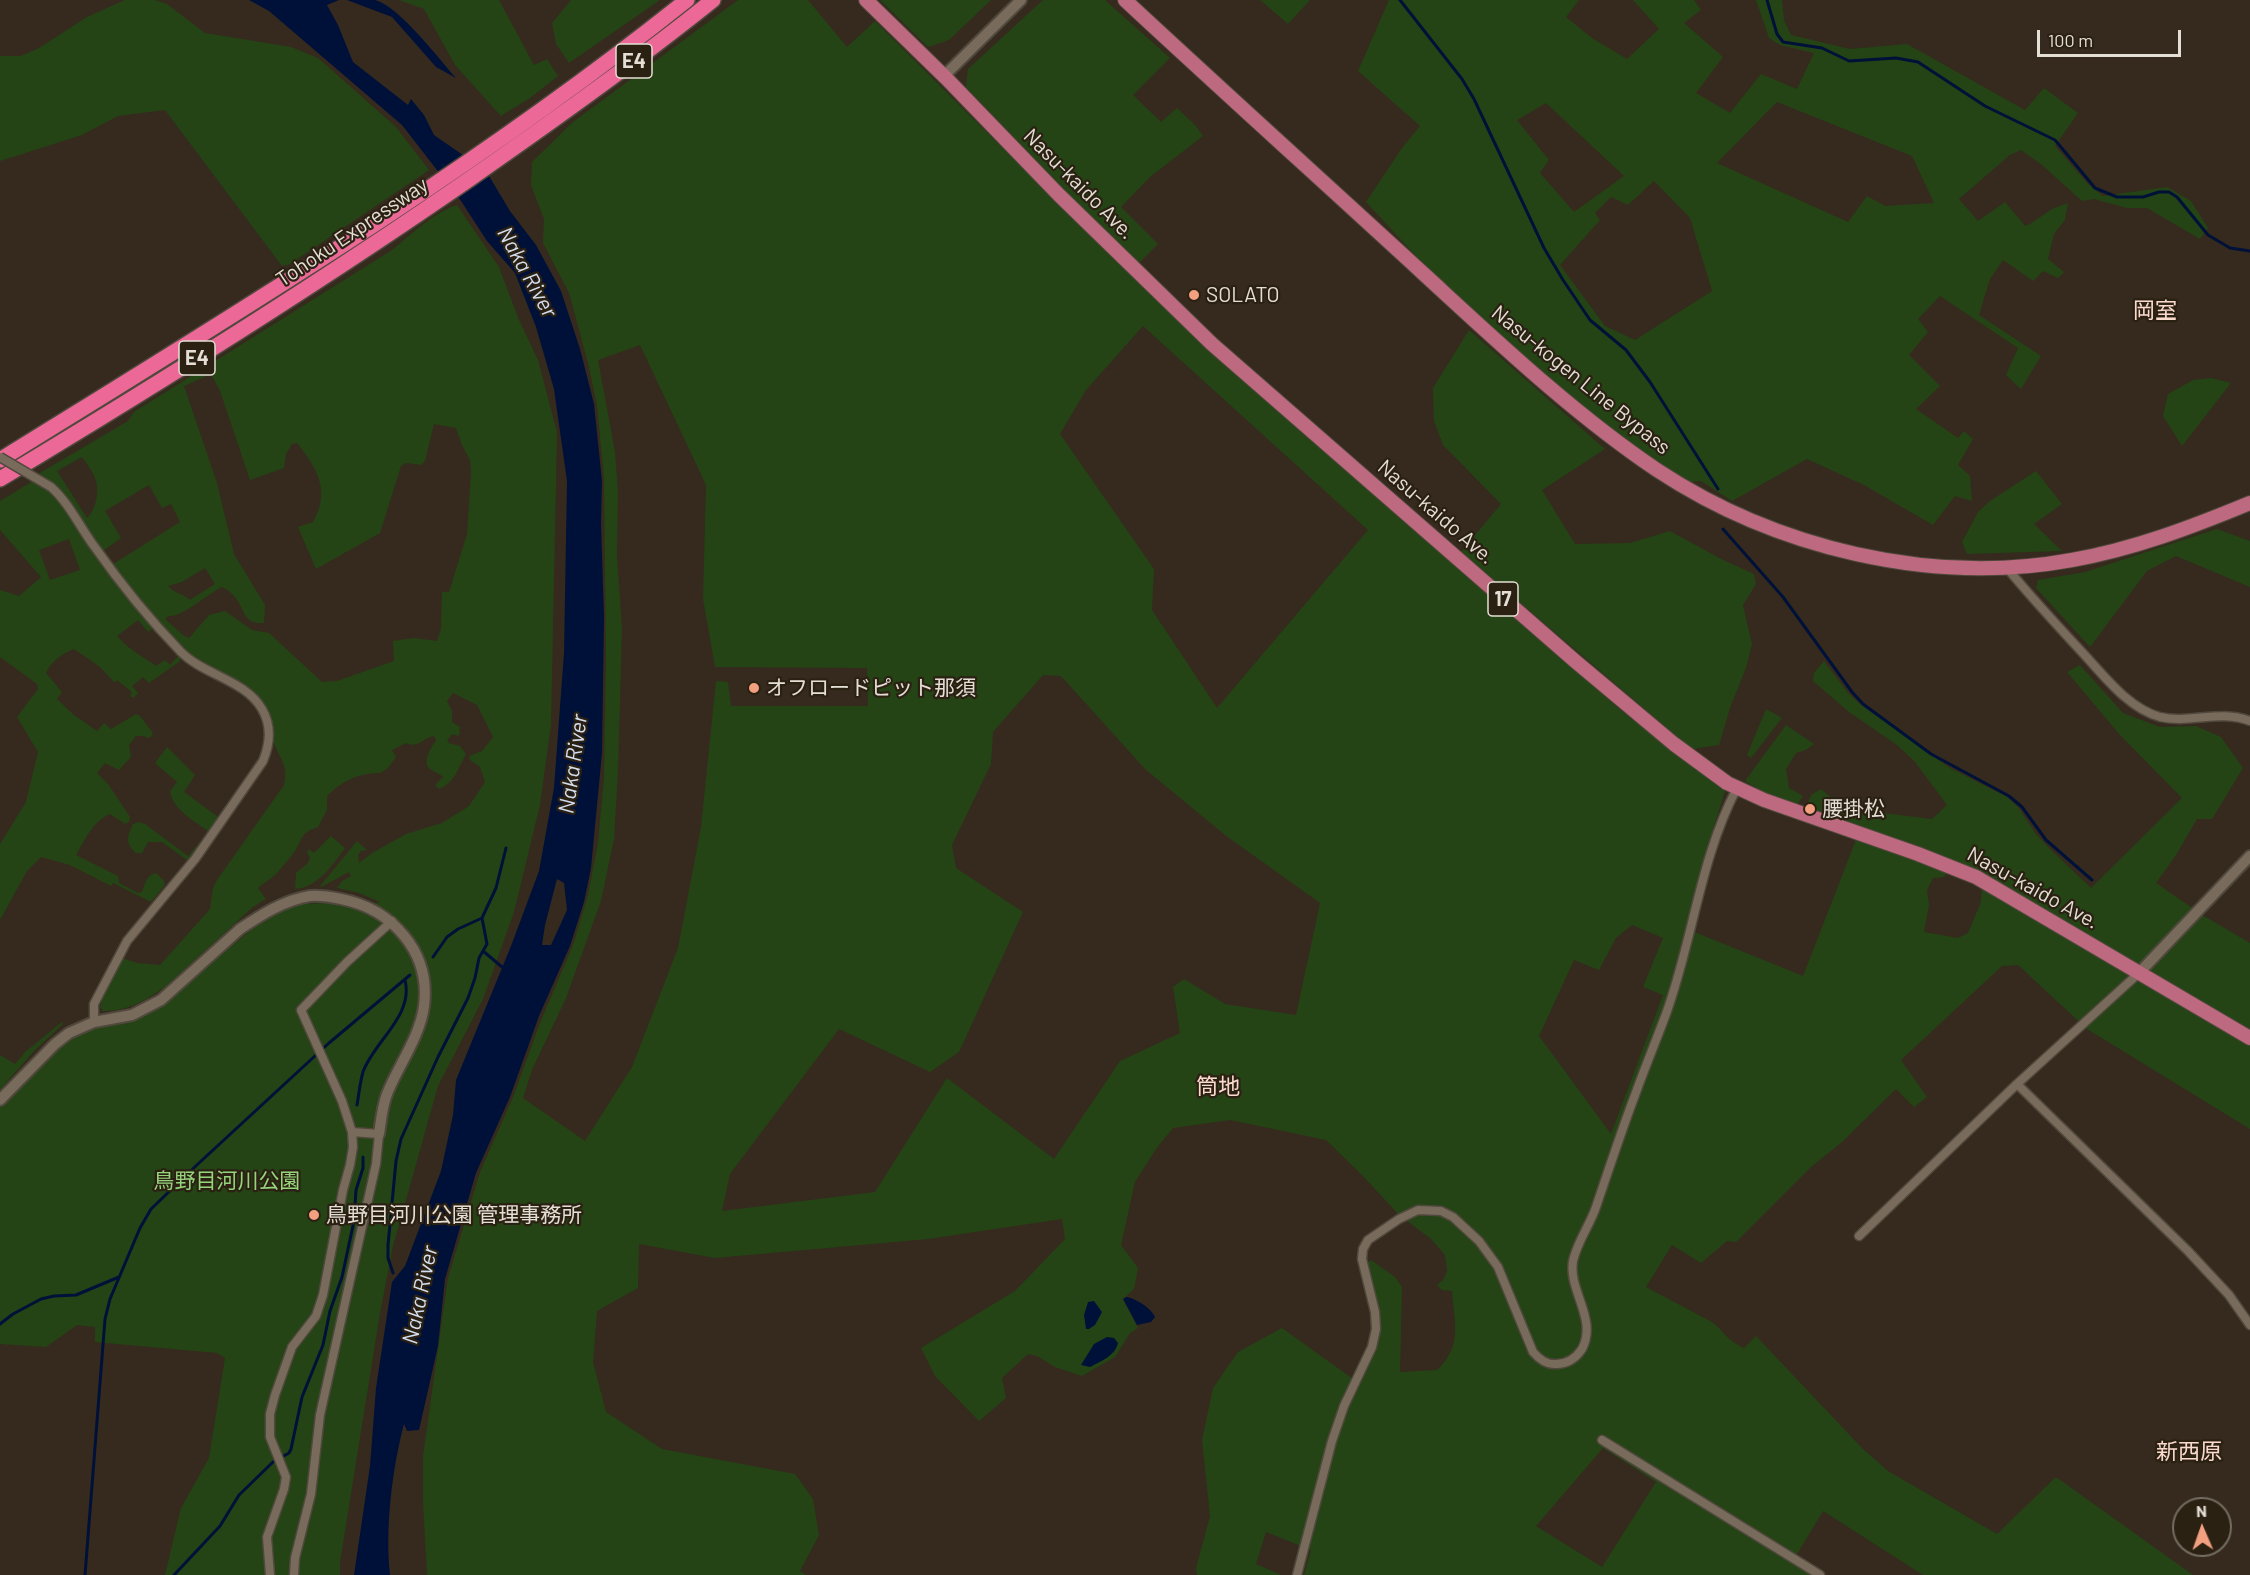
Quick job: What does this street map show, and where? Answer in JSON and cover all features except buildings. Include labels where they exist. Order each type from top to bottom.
[{"type":"highway","name":"Tohoku Expressway","points":[[0,459],[207,332],[383,218],[605,63],[687,0]]},
{"type":"highway","name":"Tohoku Expressway","points":[[0,479],[217,346],[391,233],[615,76],[713,0]]},
{"type":"main road","name":"Nasu-kaido Ave.","points":[[866,0],[944,76],[1059,195],[1212,344],[1633,711],[1737,788],[1788,810],[1976,877],[2250,1038]]},
{"type":"main road","name":"Nasu-kogen Line Bypass","points":[[1125,0],[1519,360],[1575,407],[1658,470],[1726,510],[1816,544],[1935,566],[1970,569],[2007,568],[2072,560],[2113,551],[2158,538],[2250,503]]},
{"type":"street","points":[[944,76],[1021,0]]},
{"type":"street","points":[[0,459],[51,487],[121,583],[173,643],[196,664],[255,699],[262,708],[268,727],[269,743],[263,761],[195,859],[127,941],[94,1004],[94,1022]]},
{"type":"street","points":[[2007,568],[2030,597],[2112,684],[2143,710],[2169,718],[2226,715],[2250,721]]},
{"type":"street","points":[[1297,1575],[1332,1441],[1344,1406],[1372,1347],[1376,1329],[1375,1312],[1362,1259],[1363,1248],[1368,1240],[1399,1219],[1418,1210],[1441,1211],[1453,1217],[1479,1241],[1498,1267],[1533,1352],[1539,1359],[1551,1365],[1562,1364],[1577,1357],[1585,1342],[1587,1326],[1572,1274],[1576,1250],[1592,1219],[1635,1094],[1667,1013],[1685,959],[1713,844],[1726,808],[1737,788]]},
{"type":"street","points":[[1859,1236],[2017,1084],[2139,973],[2250,856]]},
{"type":"street","points":[[0,1100],[55,1044],[69,1033],[94,1022],[132,1014],[161,1000],[240,929],[254,919],[293,900],[312,896],[354,901],[392,921],[406,937],[422,966],[425,987],[424,1007],[420,1023],[386,1096],[376,1164],[321,1415],[311,1494],[295,1558],[294,1575]]},
{"type":"street","points":[[270,1575],[267,1538],[286,1477],[270,1437],[270,1414],[292,1347],[316,1316],[323,1295],[353,1147],[352,1132],[342,1101],[301,1010],[347,962],[392,921]]},
{"type":"street","points":[[2017,1084],[2188,1251],[2229,1294],[2250,1325]]},
{"type":"street","points":[[352,1132],[379,1134]]},
{"type":"street","points":[[1602,1440],[1820,1575]]},
{"type":"green space","points":[[125,0],[155,0],[167,4],[205,33],[291,47],[318,58],[396,127],[429,170],[290,264],[282,266],[165,110],[118,116],[82,135],[0,161],[0,56],[21,56],[39,48],[87,17]]},
{"type":"green space","points":[[399,0],[499,0],[534,65],[547,59],[558,76],[530,98],[501,116],[455,65],[424,9]]},
{"type":"green space","points":[[571,0],[660,0],[569,63],[556,44],[552,23]]},
{"type":"green space","points":[[738,0],[808,0],[847,47],[875,21],[1134,279],[1227,365],[1619,709],[1725,791],[1687,929],[1803,976],[1856,840],[1947,872],[1944,877],[1933,878],[1927,890],[1929,905],[1924,932],[1958,938],[1968,933],[1981,902],[1982,884],[1806,808],[1811,795],[1821,789],[1843,808],[1932,819],[1947,805],[1915,762],[1897,745],[1849,712],[1813,681],[1814,673],[1824,661],[1848,693],[1861,705],[1950,768],[2007,797],[2018,807],[2036,834],[2091,888],[2182,798],[2120,735],[2067,672],[2080,665],[2123,713],[2160,727],[2196,726],[2221,737],[2243,768],[2212,819],[2197,819],[2156,883],[2204,916],[2250,943],[2250,1129],[2087,1029],[2018,965],[2002,966],[1901,1060],[1927,1097],[1914,1107],[1896,1089],[1842,1142],[1811,1167],[1736,1242],[1727,1241],[1701,1263],[1672,1245],[1646,1287],[1712,1322],[1730,1339],[1744,1348],[1756,1336],[1862,1448],[1888,1471],[1997,1534],[2056,1477],[2193,1575],[1923,1575],[1823,1511],[1796,1556],[1826,1575],[1304,1575],[1311,1550],[1266,1532],[1256,1564],[1281,1575],[1197,1575],[1196,1568],[1210,1516],[1202,1440],[1213,1388],[1238,1352],[1282,1328],[1360,1384],[1374,1350],[1378,1329],[1377,1304],[1367,1263],[1371,1260],[1395,1277],[1402,1287],[1400,1372],[1437,1370],[1451,1352],[1455,1334],[1452,1291],[1442,1290],[1437,1285],[1443,1280],[1447,1271],[1445,1255],[1431,1239],[1398,1214],[1326,1140],[1230,1120],[1173,1128],[1156,1149],[1135,1182],[1121,1245],[1138,1268],[1134,1289],[1123,1299],[1138,1328],[1130,1333],[1115,1357],[1082,1376],[1055,1367],[1037,1356],[1028,1354],[1002,1378],[1006,1398],[979,1421],[935,1376],[921,1348],[1015,1291],[1065,1239],[1062,1219],[928,1239],[715,1258],[639,1244],[638,1288],[597,1311],[593,1362],[606,1412],[662,1449],[795,1474],[813,1499],[819,1535],[800,1571],[806,1575],[427,1575],[423,1456],[448,1278],[480,1172],[513,1097],[540,1023],[573,945],[588,895],[598,843],[604,778],[606,661],[604,478],[597,405],[569,293],[543,243],[544,219],[531,185],[532,162],[573,122]],"holes":[[[1143,326],[1368,530],[1217,708],[1152,610],[1154,569],[1060,434],[1086,390]],[[640,345],[706,485],[703,599],[715,667],[867,668],[868,706],[731,706],[728,682],[716,681],[701,827],[678,948],[632,1067],[585,1141],[523,1098],[532,1070],[566,998],[601,901],[614,839],[622,629],[617,556],[618,492],[615,452],[598,360]],[[1043,675],[1061,676],[1145,769],[1225,835],[1320,903],[1296,1015],[1225,1004],[1184,979],[1173,987],[1180,1033],[1120,1061],[1054,1159],[947,1078],[875,1192],[722,1211],[730,1174],[839,1029],[930,1072],[959,1052],[1023,912],[956,868],[952,845],[991,764],[993,732]],[[1632,925],[1663,938],[1643,987],[1663,995],[1611,1134],[1539,1036],[1574,960],[1599,970],[1616,938]],[[1603,1448],[1656,1482],[1602,1567],[1536,1526]]]},
{"type":"green space","points":[[880,0],[991,0],[949,40],[928,47]]},
{"type":"green space","points":[[1043,0],[1105,0],[1170,58],[1133,95],[1161,122],[1177,108],[1203,136],[1150,177],[1121,207],[1158,244],[1137,265],[966,87],[968,69]]},
{"type":"green space","points":[[1260,0],[1310,0],[1288,24]]},
{"type":"green space","points":[[1389,0],[1579,0],[1566,17],[1592,38],[1627,59],[1659,29],[1633,0],[1694,0],[1701,10],[1684,23],[1723,57],[1696,93],[1730,113],[1761,74],[1797,89],[1814,53],[1780,45],[1769,38],[1756,0],[1782,0],[1784,20],[1791,35],[1850,49],[1907,44],[2025,110],[2044,88],[2078,113],[2055,146],[2088,184],[2103,196],[2167,187],[2191,201],[2208,228],[2200,239],[2147,208],[2127,208],[2094,199],[2082,201],[2042,165],[2021,150],[2010,155],[1959,199],[1978,221],[2005,202],[2025,226],[2052,209],[2068,203],[2065,220],[2054,234],[2048,259],[2064,272],[2058,278],[2043,271],[2033,281],[2003,260],[1990,279],[1979,315],[2041,356],[2021,389],[2006,375],[2018,348],[1940,296],[1918,319],[1928,332],[1909,355],[1940,386],[1916,409],[1958,438],[1964,431],[1973,439],[1958,465],[1970,476],[1972,501],[1955,496],[1933,525],[1864,485],[1807,459],[1732,501],[1701,481],[1688,482],[1649,457],[1580,406],[1478,316],[1415,255],[1366,202],[1402,148],[1420,126],[1358,71]],"holes":[[[1777,102],[1912,156],[1934,203],[1885,206],[1867,196],[1848,222],[1717,163]],[[1546,103],[1624,176],[1574,212],[1540,173],[1549,160],[1517,120]],[[1654,181],[1690,218],[1712,291],[1635,340],[1605,326],[1560,265],[1600,220],[1595,213],[1611,197],[1628,205]]]},
{"type":"green space","name":"鳥野目河川公園","points":[[457,205],[499,267],[519,320],[538,360],[557,432],[551,724],[540,805],[514,912],[483,999],[438,1086],[393,1246],[380,1313],[340,1562],[340,1575],[165,1575],[181,1508],[209,1458],[225,1358],[217,1353],[95,1342],[95,1327],[77,1325],[46,1347],[0,1344],[0,1105],[56,1049],[84,1029],[163,1004],[251,930],[278,913],[302,904],[326,903],[345,905],[354,909],[380,902],[359,893],[337,888],[342,881],[351,876],[349,872],[320,886],[357,841],[367,850],[361,851],[358,855],[359,863],[406,834],[442,823],[469,806],[485,782],[480,767],[470,760],[469,756],[482,751],[493,737],[477,705],[453,693],[447,701],[452,711],[452,722],[460,727],[459,736],[452,734],[447,741],[460,746],[466,754],[449,783],[439,789],[435,785],[443,777],[428,766],[428,754],[436,740],[434,736],[414,745],[406,743],[392,750],[396,757],[388,768],[380,773],[365,774],[351,779],[327,796],[327,810],[318,827],[304,834],[293,854],[277,873],[258,888],[266,899],[253,907],[158,992],[144,1001],[120,1010],[103,1011],[100,1007],[103,997],[122,958],[137,963],[160,965],[210,909],[213,888],[217,880],[284,785],[285,767],[274,743],[268,711],[260,698],[243,684],[191,656],[158,625],[148,632],[138,620],[117,636],[130,649],[156,666],[165,660],[170,665],[179,655],[181,658],[179,662],[149,683],[143,677],[132,686],[138,693],[133,698],[130,696],[132,692],[117,680],[115,683],[100,667],[74,649],[66,653],[54,661],[46,673],[62,692],[57,699],[74,715],[97,731],[104,723],[111,729],[136,714],[153,733],[147,738],[136,736],[129,745],[131,757],[119,770],[105,763],[97,773],[108,784],[130,817],[129,822],[125,824],[110,814],[104,817],[90,831],[76,855],[118,876],[119,883],[138,893],[142,892],[148,878],[156,873],[165,885],[151,902],[113,883],[111,886],[70,865],[41,857],[27,871],[0,920],[0,844],[26,802],[38,752],[17,717],[38,689],[37,684],[0,657],[0,590],[19,596],[41,577],[0,530],[0,501],[33,481],[52,491],[119,586],[125,584],[57,486],[38,474],[128,421],[134,412],[392,250],[423,224]],"holes":[[[211,374],[220,391],[250,480],[284,468],[286,454],[292,444],[297,443],[304,452],[316,471],[321,500],[313,522],[298,527],[316,569],[380,533],[401,466],[406,463],[421,465],[425,461],[434,424],[456,428],[470,460],[467,534],[449,592],[442,592],[441,629],[437,641],[414,638],[393,641],[394,661],[337,681],[322,682],[269,633],[252,630],[225,611],[209,615],[189,638],[165,619],[187,610],[222,587],[234,596],[251,621],[264,623],[265,605],[234,554],[217,483],[184,386]],[[82,457],[91,469],[97,494],[93,510],[87,518],[57,471]],[[149,485],[162,508],[171,504],[180,522],[113,564],[103,551],[121,538],[105,511]],[[69,539],[80,570],[50,580],[39,550]],[[205,568],[215,584],[190,600],[168,586],[182,582]]]},
{"type":"green space","points":[[1469,330],[1605,449],[1542,490],[1575,544],[1630,543],[1670,531],[1754,574],[1756,584],[1743,605],[1752,644],[1719,745],[1692,749],[1461,552],[1501,504],[1443,445],[1434,421],[1433,388]]},
{"type":"green space","points":[[2211,378],[2231,383],[2182,446],[2163,416],[2168,394],[2193,380]]},
{"type":"green space","points":[[2036,471],[2062,504],[2034,524],[2062,551],[1967,554],[1962,542],[1978,512],[1990,501]]},
{"type":"green space","points":[[2217,529],[2250,541],[2250,587],[2176,556],[2147,571],[2090,647],[2036,588],[2038,580],[2085,572]]},
{"type":"green space","points":[[1766,709],[1782,718],[1751,758],[1747,755]]},
{"type":"green space","points":[[1786,725],[1814,744],[1796,753],[1786,769],[1789,788],[1803,796],[1797,805],[1765,793],[1745,781]]},
{"type":"green space","points":[[167,747],[195,775],[184,792],[218,817],[208,831],[184,814],[172,798],[170,791],[177,782],[155,763]]},
{"type":"green space","points":[[138,822],[145,824],[188,856],[205,836],[187,860],[162,842],[148,842],[142,853],[136,853],[128,840],[133,824]]},
{"type":"green space","points":[[331,836],[345,848],[330,868],[317,880],[303,888],[295,889],[296,873],[307,864],[310,858],[307,852],[309,849],[314,853]]},
{"type":"green space","points":[[62,1022],[63,1024],[35,1050],[0,1090],[0,1055],[15,1064],[25,1052]]},
{"type":"water","name":"Naka River","points":[[249,0],[339,0],[327,5],[353,62],[408,105],[411,99],[424,115],[434,135],[486,171],[510,211],[536,245],[561,291],[580,349],[594,404],[602,481],[604,617],[602,753],[591,868],[584,902],[570,946],[539,1016],[510,1097],[476,1173],[445,1279],[438,1346],[419,1430],[407,1431],[404,1424],[396,1460],[388,1538],[390,1575],[354,1575],[370,1466],[376,1388],[392,1282],[405,1266],[441,1171],[453,1115],[456,1080],[539,871],[554,788],[564,653],[567,481],[554,389],[536,327],[515,273],[487,241],[461,201],[402,125],[269,11]],"holes":[[[557,879],[564,883],[567,910],[551,945],[542,945]]]},
{"type":"water","points":[[347,0],[375,0],[396,12],[456,78],[436,67],[392,17]]},
{"type":"water","points":[[1126,1297],[1139,1302],[1151,1311],[1155,1317],[1151,1322],[1137,1325],[1123,1299]]},
{"type":"water","points":[[1094,1301],[1102,1312],[1095,1325],[1086,1329],[1084,1315],[1088,1302]]},
{"type":"water","points":[[1107,1337],[1114,1338],[1118,1343],[1114,1351],[1107,1358],[1090,1367],[1081,1365],[1094,1344]]},
{"type":"waterway","points":[[1400,0],[1462,79],[1474,99],[1544,248],[1563,280],[1590,320],[1626,350],[1650,382],[1718,489]]},
{"type":"waterway","points":[[1767,0],[1777,34],[1783,42],[1822,48],[1849,61],[1896,58],[1918,62],[1985,106],[2055,140],[2095,188],[2117,197],[2143,197],[2159,192],[2169,192],[2177,197],[2208,235],[2230,248],[2250,251]]},
{"type":"waterway","points":[[1723,529],[1783,597],[1863,704],[1931,754],[2009,796],[2022,807],[2046,840],[2092,880]]},
{"type":"waterway","points":[[502,967],[483,951],[487,944],[482,918],[496,888],[506,848]]},
{"type":"waterway","points":[[433,957],[447,937],[482,918]]},
{"type":"waterway","points":[[393,1273],[388,1258],[388,1245],[396,1161],[401,1139],[468,998],[483,951]]},
{"type":"waterway","points":[[85,1575],[105,1319],[110,1299],[140,1228],[151,1209],[199,1163],[329,1043],[410,975]]},
{"type":"waterway","points":[[357,1105],[362,1076],[368,1061],[392,1028],[404,1005],[405,980]]},
{"type":"waterway","points":[[174,1575],[220,1526],[239,1495],[273,1462],[289,1453],[291,1449],[302,1397],[323,1345],[330,1311],[342,1277],[354,1221],[356,1190],[363,1168],[363,1157]]},
{"type":"waterway","points":[[0,1324],[41,1299],[76,1295],[119,1277]]},
{"type":"place","name":"SOLATO","points":[[1194,295]]},
{"type":"place","name":"オフロードピット那須","points":[[754,688]]},
{"type":"place","name":"腰掛松","points":[[1810,809]]},
{"type":"place","name":"鳥野目河川公園 管理事務所","points":[[314,1215]]},
{"type":"district","name":"岡室","points":[[2155,311]]},
{"type":"district","name":"筒地","points":[[1218,1087]]},
{"type":"district","name":"新西原","points":[[2189,1452]]}]
